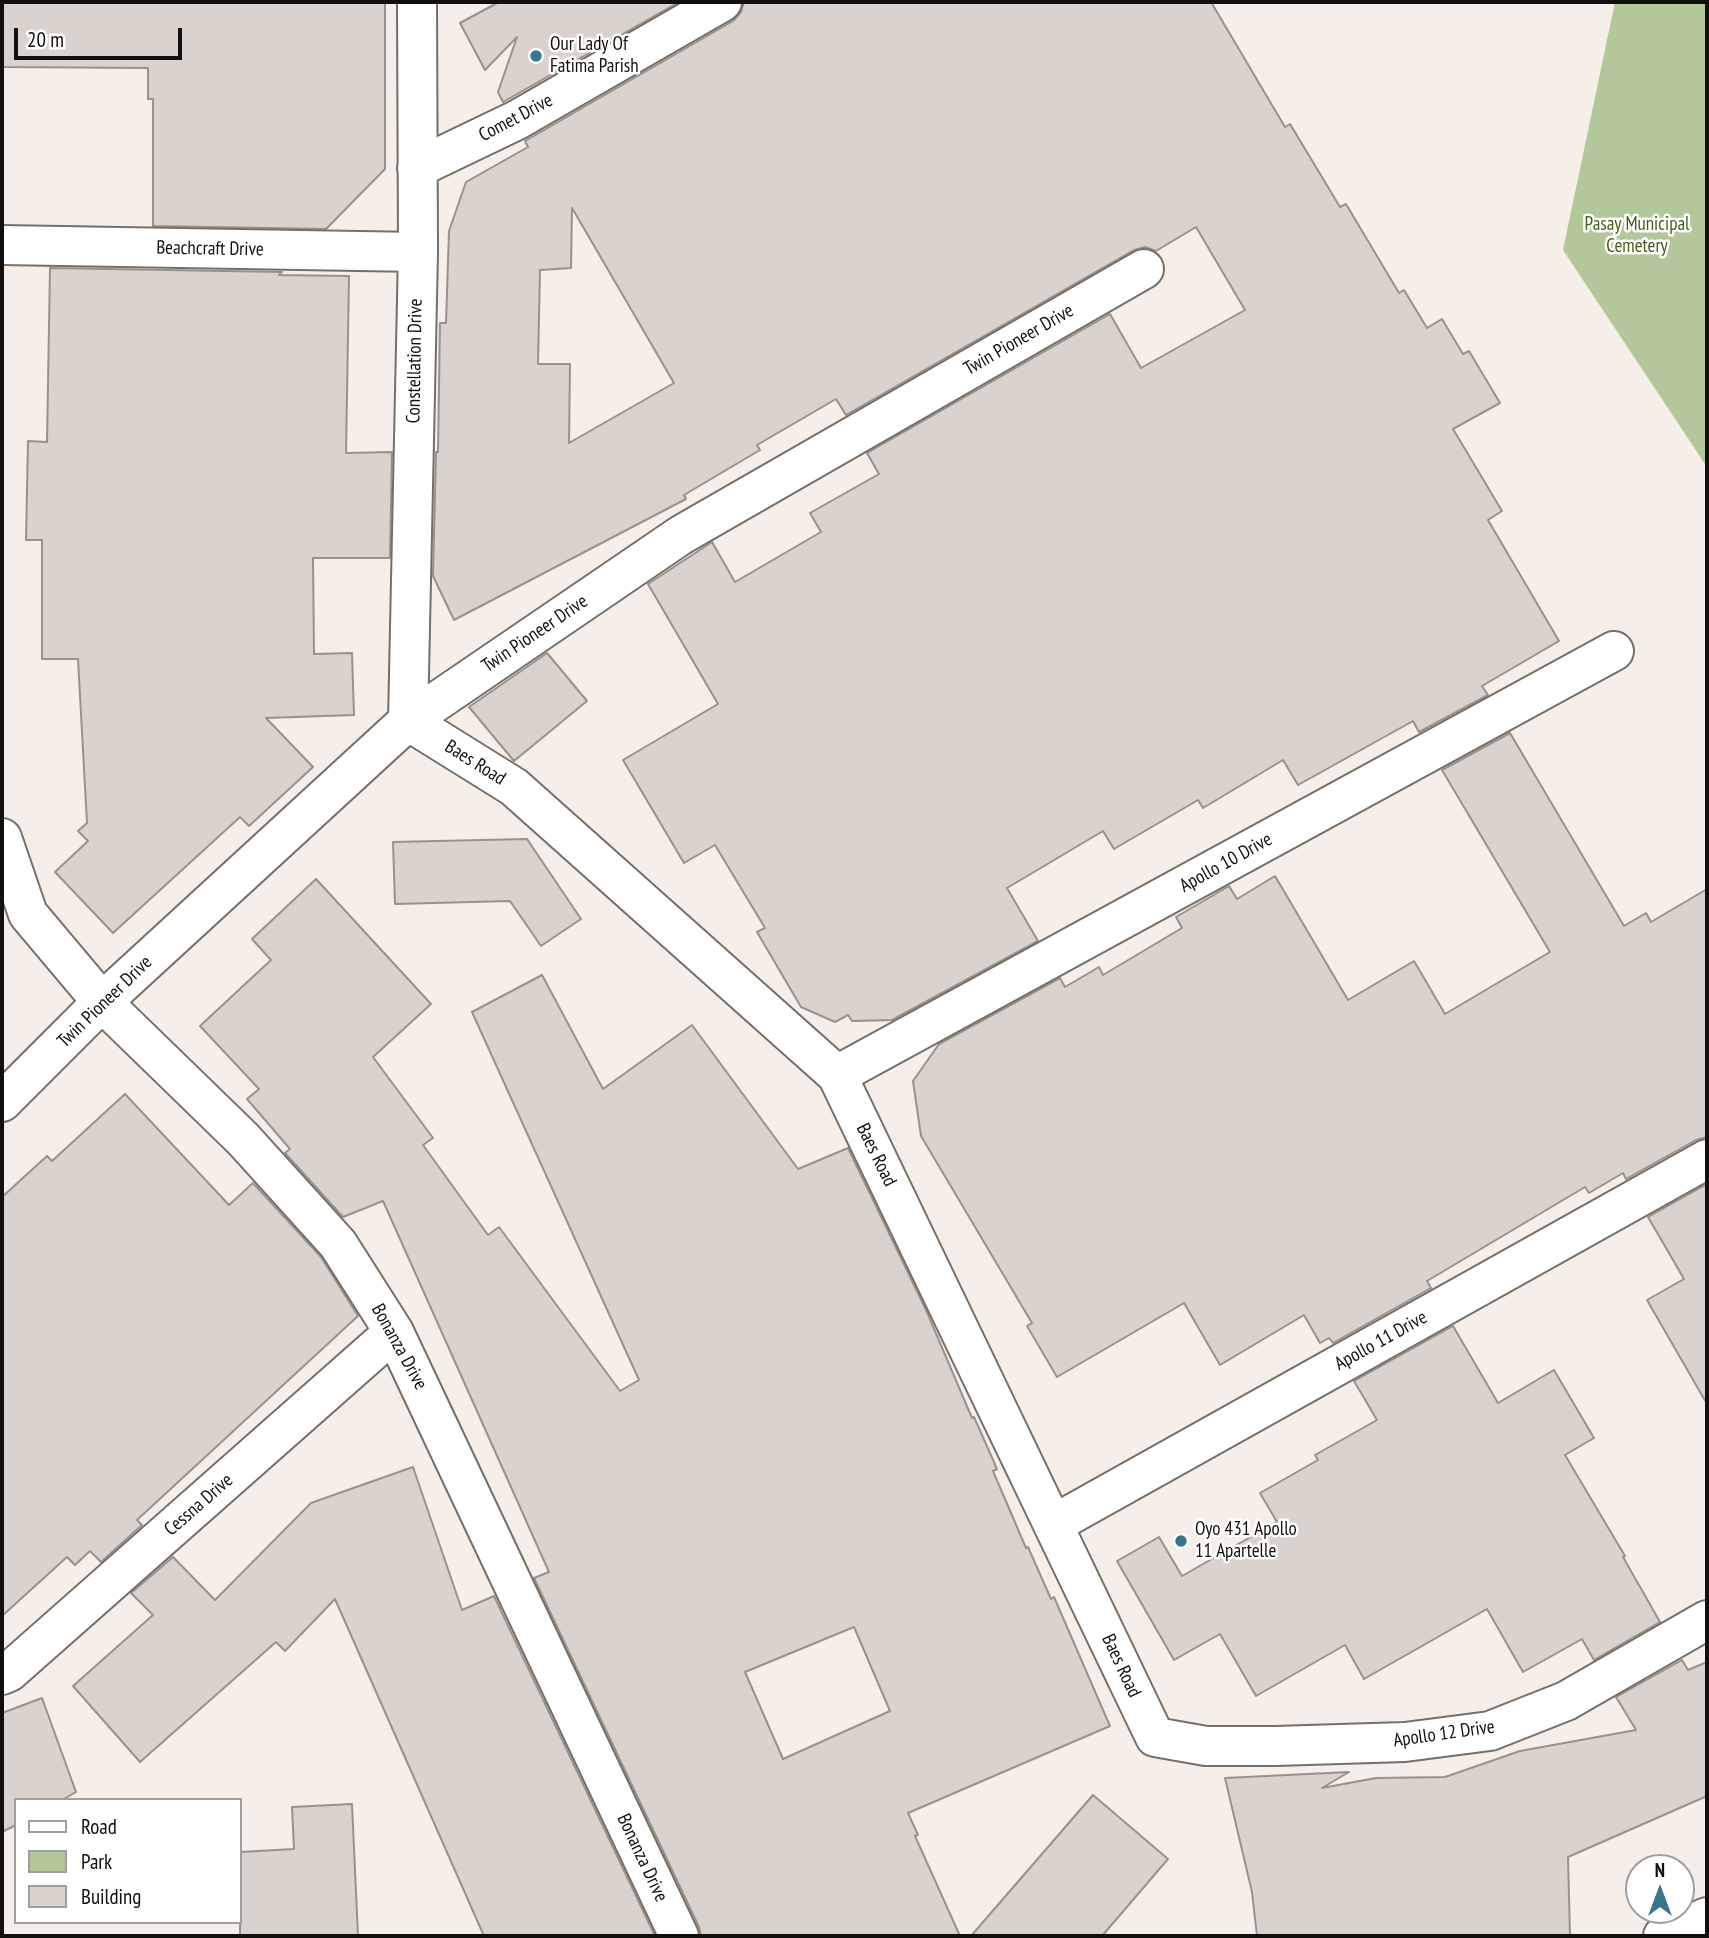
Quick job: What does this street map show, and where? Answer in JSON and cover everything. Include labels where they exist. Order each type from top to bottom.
[{"type":"street","name":"Constellation Drive","points":[[408,721],[418,252],[417,2]]},
{"type":"street","name":"Comet Drive","points":[[417,168],[517,120],[722,2]]},
{"type":"street","name":"Beachcraft Drive","points":[[2,245],[418,252]]},
{"type":"street","name":"Twin Pioneer Drive","points":[[2,1102],[102,1002],[408,721],[681,535],[1144,269]]},
{"type":"street","name":"Apollo 10 Drive","points":[[837,1075],[1614,651]]},
{"type":"street","name":"Baes Road","points":[[408,721],[514,787],[837,1075],[1155,1737]]},
{"type":"street","name":"Bonanza Drive","points":[[2,838],[27,914],[102,1002],[243,1139],[338,1244],[394,1332],[679,1936]]},
{"type":"street","name":"Apollo 11 Drive","points":[[1054,1524],[1707,1158]]},
{"type":"street","name":"Cessna Drive","points":[[2,1675],[9,1672],[394,1332]]},
{"type":"street","name":"Apollo 12 Drive","points":[[1155,1737],[1206,1746],[1276,1746],[1405,1742],[1490,1731],[1566,1701],[1707,1620]]},
{"type":"street","points":[[1663,1936],[1707,1917]]},
{"type":"green space","name":"Pasay Municipal Cemetery","points":[[1615,2],[1707,2],[1707,467],[1563,250]]},
{"type":"building","points":[[2,2],[385,2],[385,169],[326,229],[153,226],[153,99],[148,99],[148,68],[2,67]]},
{"type":"building","name":"Our Lady Of Fatima Parish","points":[[499,2],[679,2],[503,102],[498,92],[517,37],[485,70],[460,23]]},
{"type":"building","points":[[744,2],[1211,2],[1285,127],[1290,124],[1340,207],[1346,204],[1399,293],[1404,290],[1427,328],[1442,319],[1463,354],[1469,351],[1500,403],[1453,429],[1502,511],[1488,520],[1559,641],[1482,686],[1488,695],[1419,732],[1413,721],[1298,785],[1283,760],[1203,808],[1198,800],[1114,849],[1103,831],[1007,888],[1038,941],[892,1020],[852,1021],[848,1015],[835,1022],[801,1007],[757,932],[765,928],[715,845],[684,863],[623,760],[718,704],[648,584],[712,542],[735,582],[821,532],[810,513],[879,474],[867,453],[1110,314],[1141,368],[1245,310],[1196,227],[1156,251],[1145,247],[1134,250],[846,415],[836,399],[757,445],[760,450],[684,495],[686,499],[454,620],[433,576],[436,452],[440,323],[446,323],[449,231],[466,182],[528,147],[525,141],[733,21],[741,12]],"holes":[[[572,208],[674,383],[569,443],[570,364],[538,364],[540,270],[571,268]]]},
{"type":"building","points":[[50,268],[282,272],[279,275],[349,276],[346,453],[392,452],[390,558],[313,558],[314,654],[352,653],[354,715],[266,718],[313,767],[249,826],[240,817],[113,933],[55,872],[88,841],[78,831],[87,823],[78,659],[42,659],[42,540],[26,540],[28,441],[47,442]]},
{"type":"building","points":[[547,653],[587,701],[514,761],[469,707]]},
{"type":"building","points":[[1510,733],[1624,926],[1646,913],[1651,922],[1707,889],[1707,1137],[1696,1140],[1626,1179],[1623,1173],[1589,1193],[1585,1187],[1427,1281],[1431,1288],[1333,1343],[1329,1338],[1320,1343],[1304,1315],[1220,1365],[1184,1303],[1057,1377],[1027,1326],[1032,1323],[921,1136],[913,1081],[939,1044],[1060,978],[1065,987],[1099,967],[1103,975],[1182,928],[1176,917],[1229,886],[1237,899],[1275,876],[1348,1000],[1414,961],[1445,1014],[1550,952],[1442,770]]},
{"type":"building","points":[[527,839],[581,919],[541,946],[510,901],[395,904],[393,842]]},
{"type":"building","points":[[316,879],[431,1004],[373,1057],[433,1138],[423,1145],[488,1235],[499,1227],[620,1391],[639,1380],[472,1012],[542,975],[603,1089],[692,1025],[798,1169],[848,1148],[926,1310],[997,1469],[993,1471],[1026,1548],[1028,1547],[1051,1599],[1054,1597],[1110,1726],[908,1813],[918,1835],[915,1836],[960,1936],[701,1936],[534,1578],[549,1572],[383,1201],[343,1217],[285,1153],[290,1149],[247,1099],[259,1089],[200,1026],[271,960],[252,939]],"holes":[[[854,1627],[890,1711],[783,1759],[745,1672]]]},
{"type":"building","points":[[125,1094],[229,1205],[253,1183],[321,1257],[358,1316],[137,1520],[142,1525],[101,1562],[90,1551],[75,1565],[67,1557],[2,1616],[2,1197],[47,1156],[52,1161]]},
{"type":"building","points":[[1707,1184],[1707,1404],[1647,1300],[1684,1279],[1648,1217]]},
{"type":"building","points":[[1453,1326],[1498,1403],[1554,1370],[1594,1438],[1565,1455],[1625,1556],[1623,1557],[1660,1622],[1594,1660],[1582,1639],[1523,1672],[1487,1609],[1364,1679],[1345,1645],[1256,1696],[1220,1634],[1174,1660],[1117,1561],[1159,1537],[1182,1576],[1277,1522],[1260,1493],[1318,1460],[1315,1455],[1377,1420],[1354,1381]]},
{"type":"building","points":[[413,1467],[462,1610],[494,1596],[655,1936],[484,1936],[335,1599],[285,1651],[276,1642],[140,1762],[73,1686],[153,1615],[131,1593],[173,1557],[215,1600],[311,1503]]},
{"type":"building","points":[[1682,1660],[1688,1670],[1707,1662],[1707,1796],[1568,1857],[1570,1936],[1257,1936],[1252,1892],[1225,1778],[1349,1772],[1322,1788],[1376,1778],[1445,1777],[1520,1751],[1636,1730],[1616,1697]]},
{"type":"building","points":[[42,1698],[76,1792],[66,1798],[14,1798],[14,1826],[2,1832],[2,1713]]},
{"type":"building","points":[[1093,1795],[1168,1859],[1102,1936],[971,1936]]},
{"type":"building","points":[[352,1804],[358,1936],[240,1936],[242,1852],[294,1849],[292,1807]]},
{"type":"place","name":"Our Lady Of Fatima Parish","points":[[536,56]]},
{"type":"place","name":"Oyo 431 Apollo 11 Apartelle","points":[[1181,1541]]}]
